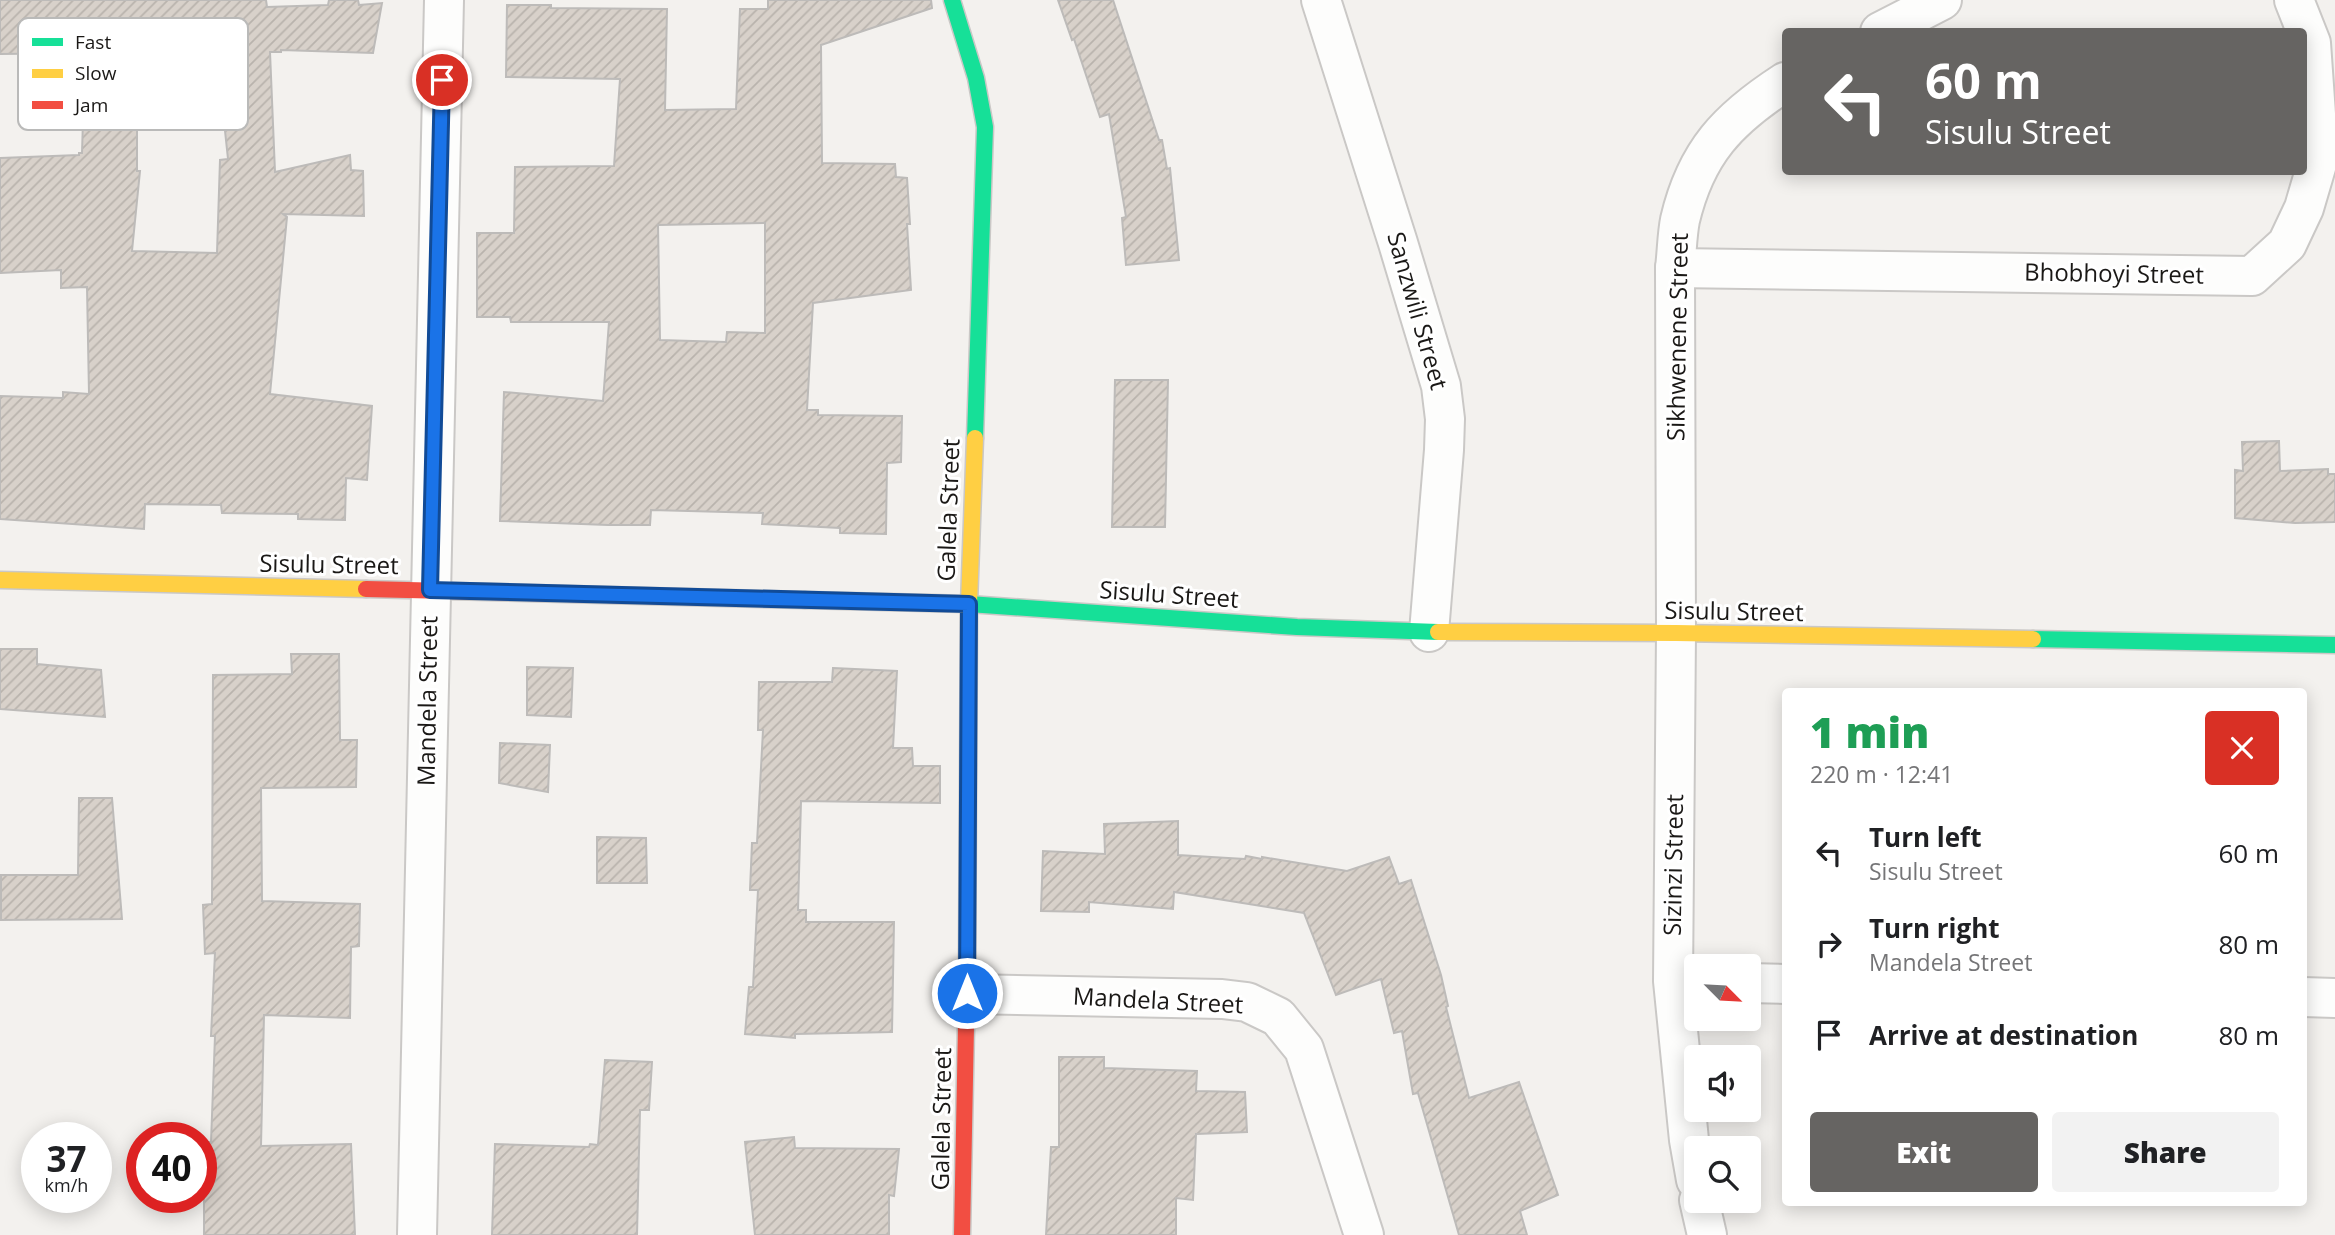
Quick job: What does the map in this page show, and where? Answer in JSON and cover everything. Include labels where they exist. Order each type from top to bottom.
[{"type":"street","name":"Mandela Street","points":[[417,1235],[444,0]]},
{"type":"street","name":"Galela Street","points":[[952,0],[976,78],[985,127],[969,604],[967,993],[962,1235]]},
{"type":"street","name":"Sanzwili Street","points":[[1321,0],[1441,386],[1445,419],[1444,450],[1429,632]]},
{"type":"street","points":[[1888,28],[1942,0]]},
{"type":"street","name":"Bhobhoyi Street","points":[[2294,0],[2305,28]]},
{"type":"street","name":"Bhobhoyi Street","points":[[1675,268],[2252,276],[2287,244],[2304,208],[2319,157],[2311,43],[2307,33]]},
{"type":"street","name":"Sikhwenene Street","points":[[1676,633],[1675,268],[1680,220],[1694,178],[1710,146],[1732,120],[1782,84]]},
{"type":"street","name":"Sisulu Street","points":[[0,580],[969,604],[1297,627],[1429,632],[1676,633],[2335,645]]},
{"type":"street","name":"Sizinzi Street","points":[[1676,633],[1684,982]]},
{"type":"street","points":[[1761,983],[1782,984]]},
{"type":"street","name":"Mandela Street","points":[[967,993],[1222,999],[1247,1002],[1278,1017],[1304,1049],[1364,1235]]},
{"type":"street","points":[[2307,997],[2335,998]]},
{"type":"street","name":"Sizinzi Street","points":[[1686,1031],[1689,1136]]},
{"type":"street","points":[[1702,1213],[1707,1235]]},
{"type":"building","points":[[0,0],[266,0],[267,7],[328,5],[329,0],[358,0],[359,5],[382,3],[373,53],[281,50],[270,52],[275,172],[350,155],[351,170],[363,171],[364,216],[283,214],[287,217],[270,394],[372,406],[367,480],[346,478],[345,520],[298,519],[298,514],[222,513],[221,505],[145,504],[144,529],[0,519],[0,396],[63,398],[63,392],[89,394],[87,287],[61,288],[61,270],[0,273],[0,158],[79,155],[82,153],[83,130],[137,130],[137,171],[140,171],[132,251],[217,253],[220,160],[228,159],[225,130],[248,130],[248,18],[18,18],[18,54],[0,54]]},
{"type":"building","points":[[768,0],[931,0],[932,8],[821,45],[822,163],[895,164],[896,177],[907,178],[911,290],[813,303],[807,410],[818,410],[818,415],[902,416],[901,462],[887,463],[886,534],[840,533],[840,528],[762,524],[763,513],[651,510],[650,525],[500,521],[504,392],[603,401],[609,322],[511,322],[510,317],[477,317],[477,233],[514,233],[515,167],[614,166],[620,79],[506,77],[507,5],[667,9],[665,110],[736,109],[740,9],[768,9]],"holes":[[[765,223],[765,333],[727,332],[726,342],[660,340],[658,225]]]},
{"type":"building","points":[[1058,0],[1113,0],[1159,140],[1162,140],[1167,169],[1170,168],[1179,260],[1126,265],[1122,218],[1126,217],[1109,114],[1100,117]]},
{"type":"building","points":[[1115,380],[1168,380],[1165,527],[1112,527]]},
{"type":"building","points":[[2279,441],[2280,471],[2328,469],[2328,474],[2335,474],[2335,522],[2295,523],[2235,518],[2235,470],[2243,471],[2242,442]]},
{"type":"building","points":[[0,649],[37,649],[37,664],[101,670],[105,717],[0,709]]},
{"type":"building","points":[[291,654],[339,654],[340,740],[357,740],[356,787],[261,788],[262,901],[360,904],[359,946],[351,947],[350,1018],[264,1015],[261,1146],[351,1144],[355,1235],[204,1235],[204,1213],[217,1213],[217,1122],[212,1122],[215,1036],[211,1036],[215,953],[205,954],[203,905],[212,904],[213,675],[292,674]]},
{"type":"building","points":[[527,667],[573,668],[571,717],[527,715]]},
{"type":"building","points":[[833,668],[897,671],[893,748],[912,748],[913,766],[940,766],[940,803],[801,801],[798,910],[806,910],[806,922],[894,922],[892,1032],[795,1034],[795,1038],[745,1034],[749,987],[753,987],[758,890],[750,890],[752,843],[757,843],[763,730],[758,730],[759,682],[832,682]]},
{"type":"building","points":[[500,743],[550,745],[548,792],[499,783]]},
{"type":"building","points":[[79,798],[112,798],[122,919],[1,920],[1,875],[78,875]]},
{"type":"building","points":[[1178,821],[1178,855],[1245,859],[1246,856],[1262,857],[1347,871],[1389,857],[1399,884],[1411,880],[1441,975],[1448,1006],[1446,1007],[1469,1098],[1519,1082],[1558,1195],[1520,1211],[1527,1235],[1459,1235],[1418,1093],[1413,1094],[1402,1031],[1394,1033],[1381,979],[1336,995],[1304,913],[1174,892],[1173,909],[1089,902],[1089,912],[1041,911],[1043,851],[1105,854],[1104,824]]},
{"type":"building","points":[[597,837],[646,838],[647,883],[597,883]]},
{"type":"building","points":[[1059,1057],[1104,1057],[1104,1068],[1197,1071],[1196,1091],[1245,1092],[1247,1132],[1196,1134],[1193,1200],[1176,1198],[1176,1235],[1046,1235],[1051,1147],[1059,1147]]},
{"type":"building","points":[[605,1060],[652,1062],[649,1110],[640,1110],[637,1235],[492,1235],[495,1144],[598,1145]]},
{"type":"building","points":[[794,1137],[795,1148],[899,1149],[894,1196],[889,1195],[889,1235],[755,1235],[745,1142]]},
{"type":"traffic: fast","points":[[952,0],[976,78],[985,127],[975,438]]},
{"type":"traffic: fast","points":[[805,600],[969,604],[1297,627],[1438,632]]},
{"type":"traffic: fast","points":[[2033,639],[2335,645]]},
{"type":"traffic: slow","points":[[967,974],[969,604],[975,438]]},
{"type":"traffic: slow","points":[[0,580],[366,589]]},
{"type":"traffic: slow","points":[[1438,632],[2033,639]]},
{"type":"traffic: jam","points":[[366,589],[805,600]]},
{"type":"traffic: jam","points":[[962,1235],[967,974]]},
{"type":"route","points":[[442,80],[430,590],[969,604],[967,993]]}]
